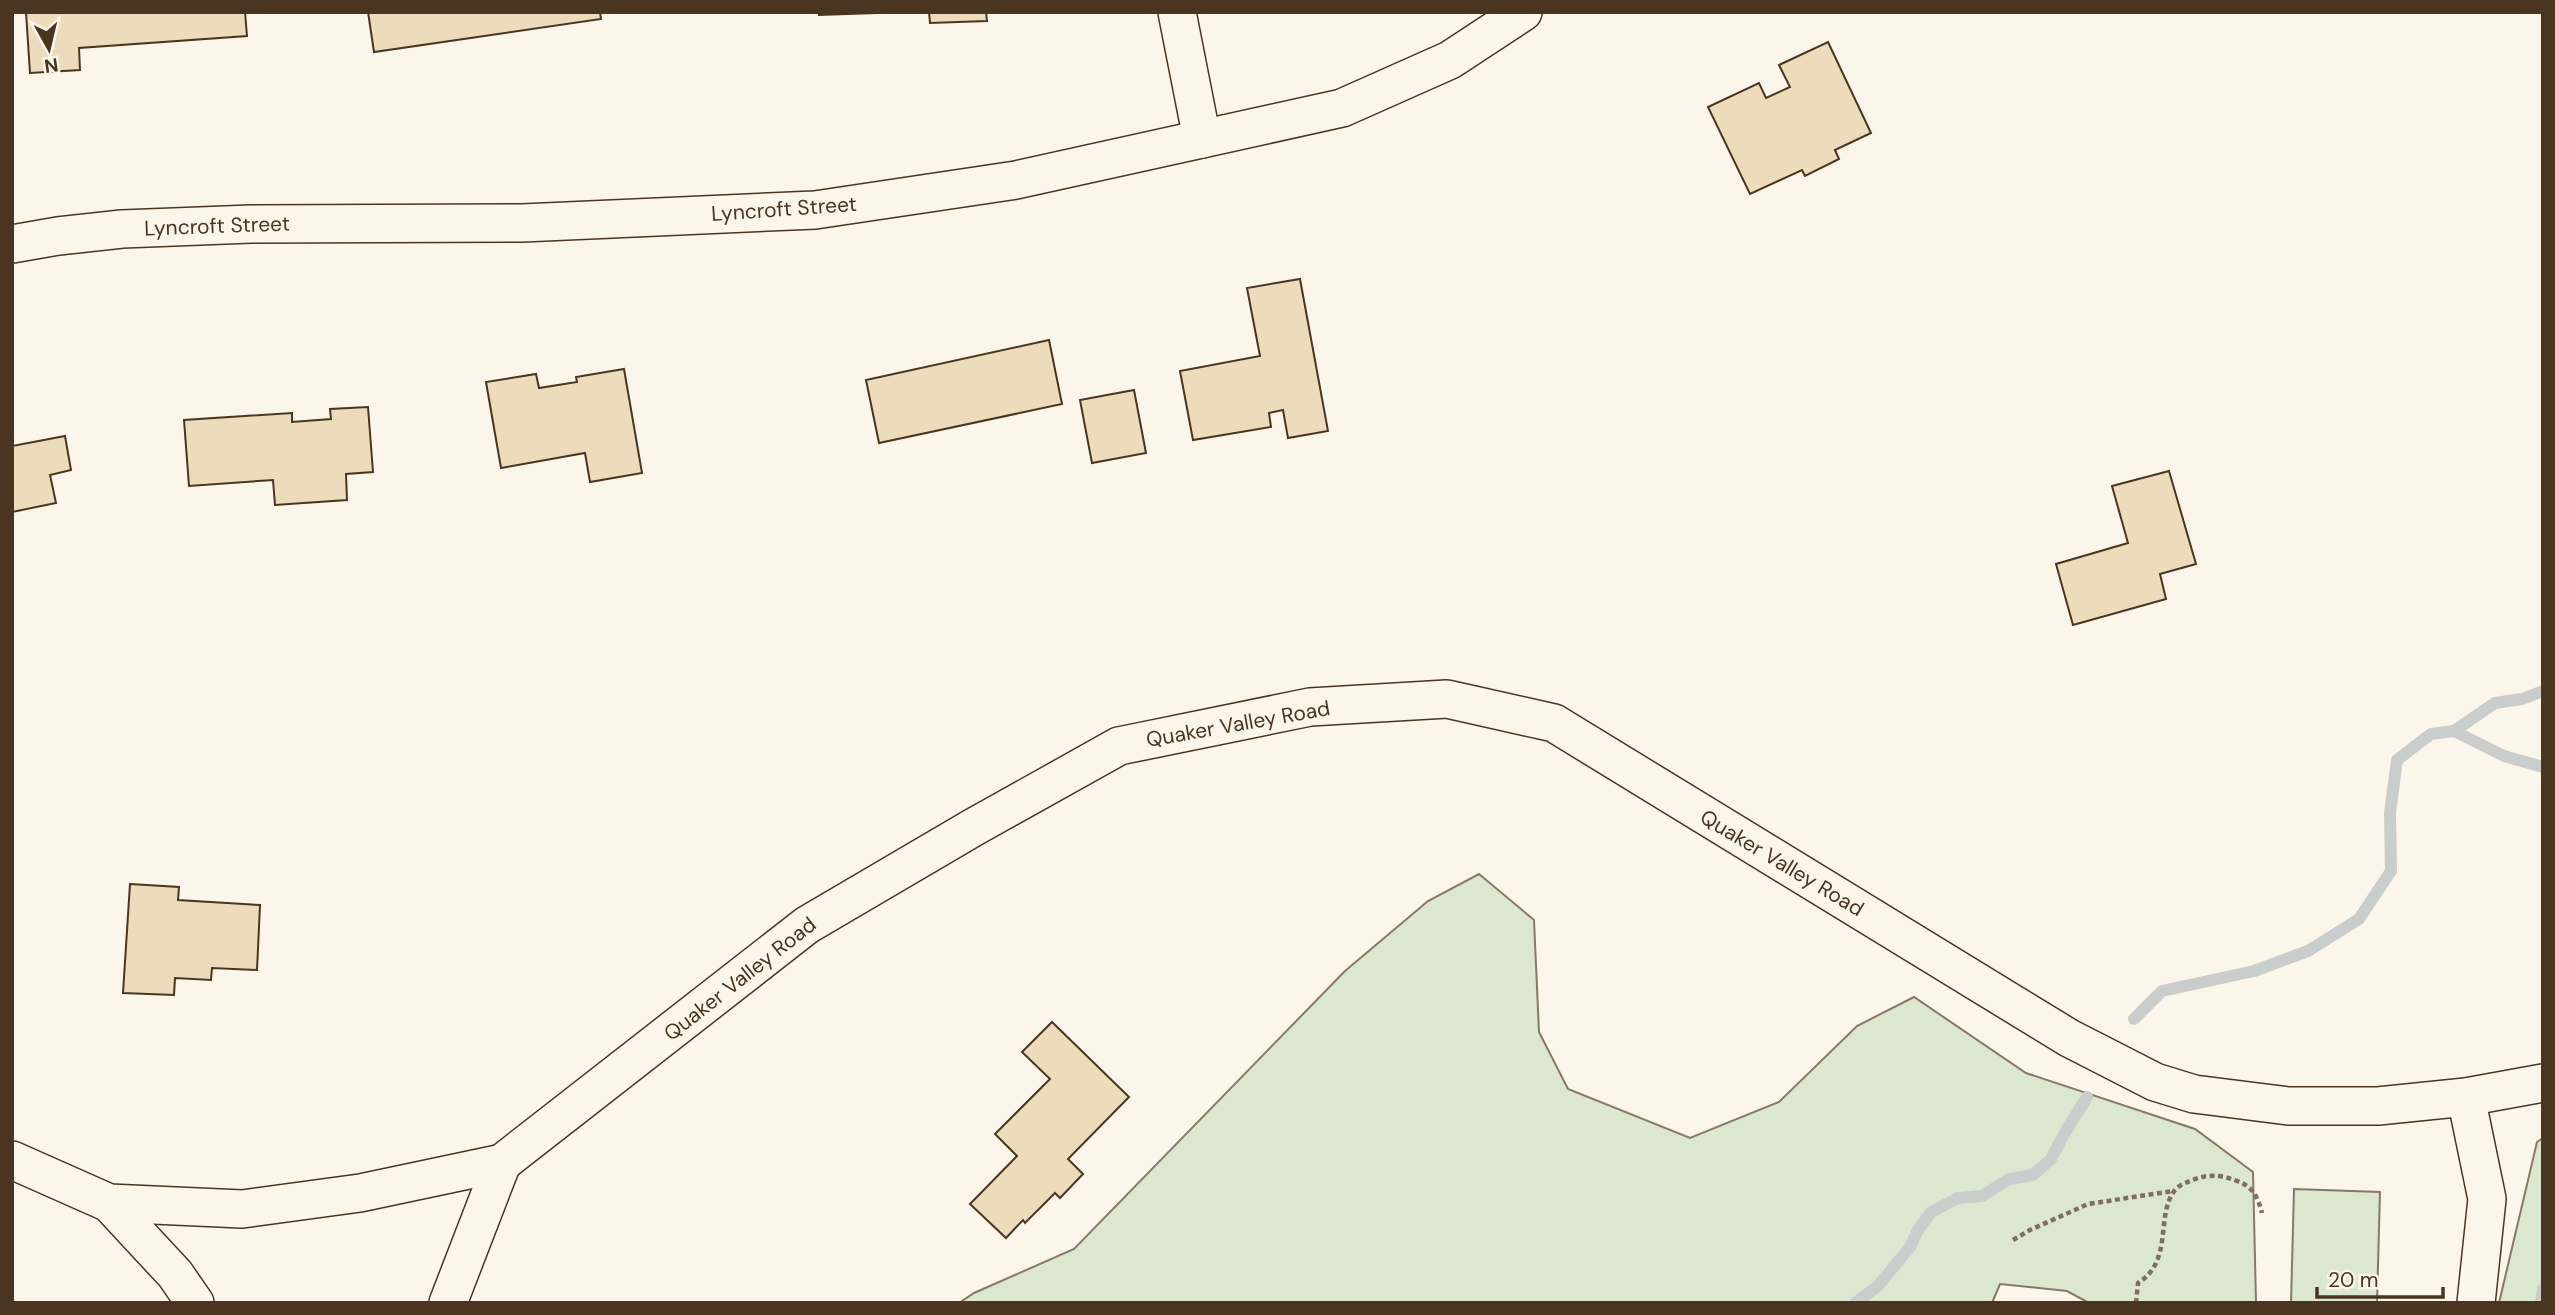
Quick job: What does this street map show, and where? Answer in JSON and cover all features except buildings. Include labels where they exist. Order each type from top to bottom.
[{"type":"street","points":[[1177,12],[1202,139]]},
{"type":"street","name":"Lyncroft Street","points":[[12,244],[58,236],[148,228],[251,224],[522,223],[815,210],[1016,180],[1342,108],[1450,60],[1523,12]]},
{"type":"street","name":"Quaker Valley Road","points":[[12,1160],[109,1203],[242,1209],[360,1193],[502,1163],[807,925],[1119,746],[1310,707],[1447,699],[1555,723],[2069,1038],[2155,1082],[2194,1094],[2288,1106],[2378,1107],[2466,1097],[2543,1083]]},
{"type":"street","points":[[2466,1097],[2487,1199],[2476,1303]]},
{"type":"street","points":[[448,1303],[502,1163]]},
{"type":"street","points":[[109,1203],[174,1274],[195,1303]]},
{"type":"path","points":[[2136,1303],[2138,1283],[2149,1276],[2158,1259],[2169,1203],[2174,1191],[2182,1184],[2217,1175],[2242,1182],[2258,1196],[2262,1213]]},
{"type":"path","points":[[2013,1240],[2088,1204],[2174,1191]]},
{"type":"green space","points":[[1479,874],[1534,920],[1539,1032],[1568,1089],[1690,1138],[1779,1102],[1857,1026],[1914,997],[2026,1073],[2195,1129],[2253,1172],[2256,1303],[2089,1303],[2067,1291],[2000,1284],[1992,1303],[959,1303],[974,1293],[1074,1249],[1345,971],[1428,901]]},
{"type":"green space","points":[[2543,1138],[2543,1303],[2499,1303],[2537,1142]]},
{"type":"green space","points":[[2294,1189],[2380,1192],[2377,1303],[2291,1303]]},
{"type":"waterway","points":[[2134,1019],[2162,991],[2254,971],[2308,951],[2359,919],[2391,871],[2390,813],[2397,760],[2431,734],[2454,731],[2495,703],[2522,699],[2543,691]]},
{"type":"waterway","points":[[2454,731],[2504,756],[2543,767]]},
{"type":"waterway","points":[[1855,1303],[1878,1286],[1910,1247],[1931,1212],[1958,1198],[1982,1196],[2009,1179],[2033,1175],[2051,1159],[2087,1097]]},
{"type":"waterway","points":[[2541,1303],[2543,1289]]}]
